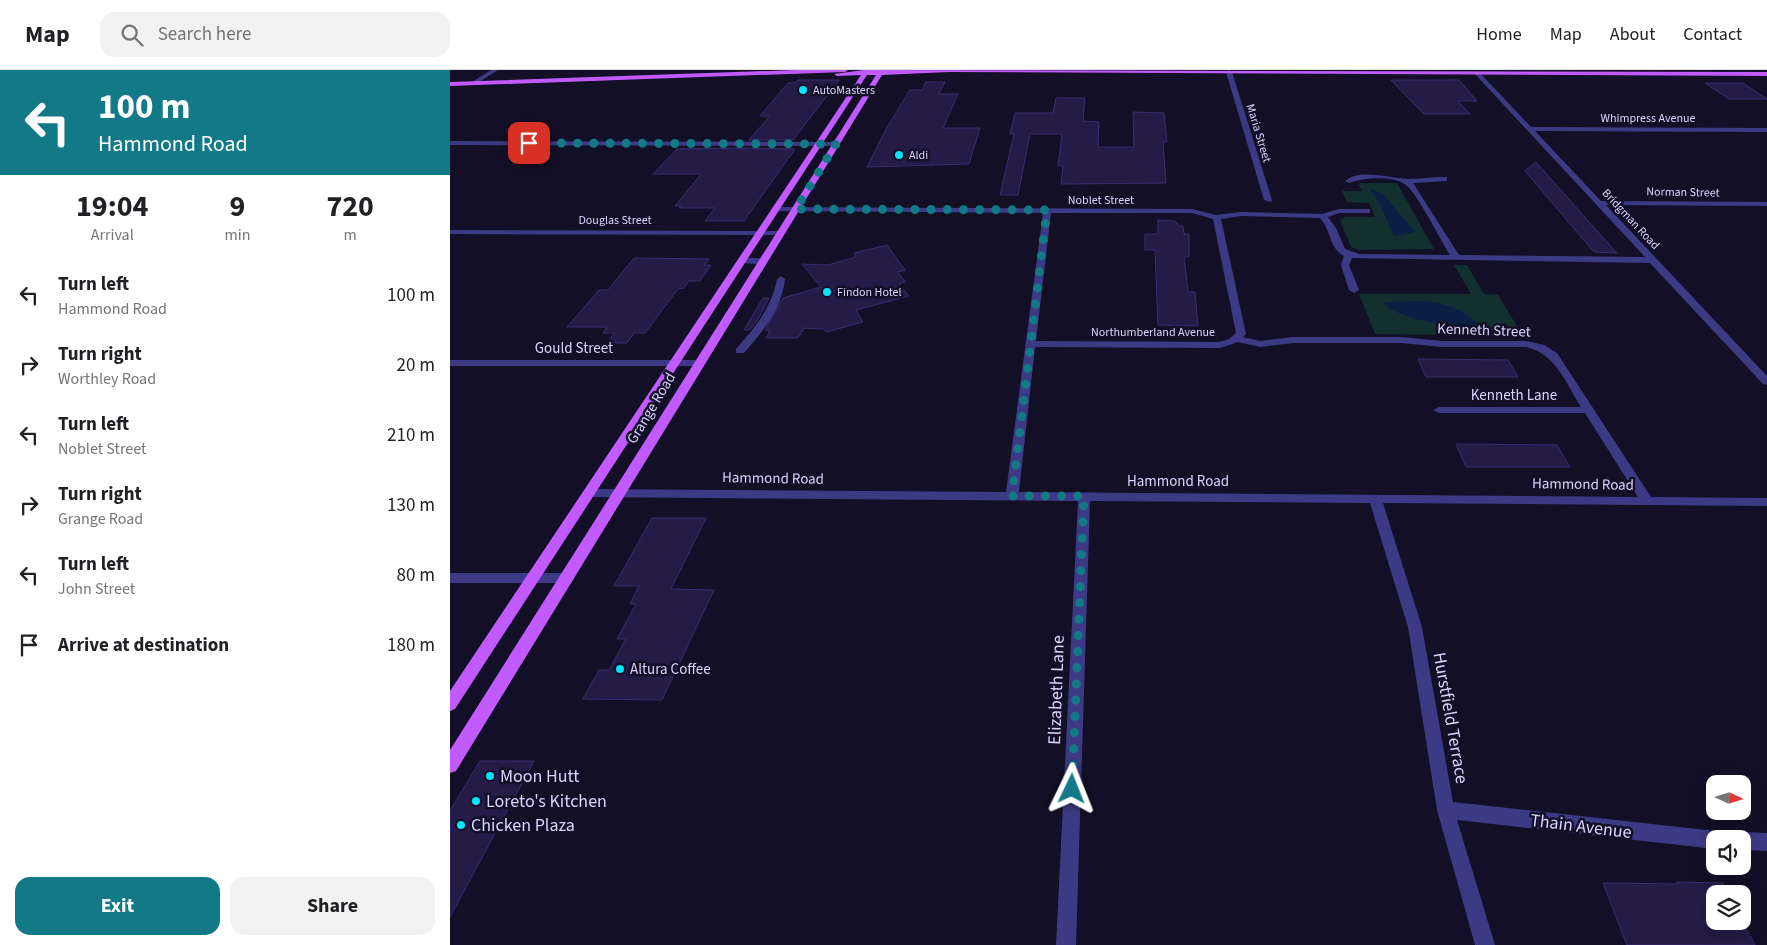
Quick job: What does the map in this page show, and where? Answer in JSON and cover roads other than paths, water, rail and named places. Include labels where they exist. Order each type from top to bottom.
[{"type":"main road","points":[[450,84],[803,73],[845,70]]},
{"type":"main road","points":[[940,70],[1477,73],[1725,72],[1767,74]]},
{"type":"main road","points":[[874,82],[892,77],[947,70]]},
{"type":"main road","points":[[836,71],[920,73]]},
{"type":"main road","points":[[836,71],[859,84]]},
{"type":"main road","name":"Grange Road","points":[[450,704],[866,72]]},
{"type":"main road","name":"Grange Road","points":[[450,765],[762,260],[881,72]]},
{"type":"street","points":[[474,83],[495,70]]},
{"type":"street","name":"Maria Street","points":[[1229,72],[1268,200]]},
{"type":"street","name":"Bridgman Road","points":[[1477,73],[1767,382]]},
{"type":"street","name":"Whimpress Avenue","points":[[1529,129],[1767,130]]},
{"type":"street","points":[[450,143],[836,144]]},
{"type":"street","points":[[1349,181],[1353,178],[1395,178],[1406,181],[1444,178]]},
{"type":"street","points":[[1406,181],[1411,185],[1456,258]]},
{"type":"street","name":"Norman Street","points":[[1599,203],[1763,204]]},
{"type":"street","points":[[1763,204],[1767,211]]},
{"type":"street","name":"Noblet Street","points":[[775,209],[1192,211],[1216,217]]},
{"type":"street","points":[[1012,496],[1047,210]]},
{"type":"street","points":[[1238,339],[1242,334],[1219,223],[1216,217],[1240,214],[1322,216],[1339,211],[1366,211]]},
{"type":"street","points":[[1322,216],[1328,221],[1338,248],[1348,256],[1652,260]]},
{"type":"street","name":"Douglas Street","points":[[450,232],[780,233]]},
{"type":"street","points":[[1348,256],[1344,265],[1354,290]]},
{"type":"street","points":[[741,261],[762,260]]},
{"type":"street","points":[[740,351],[757,332],[781,292],[781,279]]},
{"type":"street","name":"Northumberland Avenue","points":[[1032,344],[1220,345],[1238,339]]},
{"type":"street","name":"Kenneth Street","points":[[1238,339],[1260,344],[1293,340],[1401,340],[1443,344],[1526,344],[1540,347],[1553,355],[1647,502]]},
{"type":"street","name":"Gould Street","points":[[450,363],[698,363]]},
{"type":"street","name":"Kenneth Lane","points":[[1439,410],[1588,410]]},
{"type":"street","name":"Hammond Road","points":[[589,493],[1767,502]]},
{"type":"street","name":"Elizabeth Lane","points":[[1066,945],[1084,496]]},
{"type":"street","name":"Hurstfield Terrace","points":[[1374,498],[1415,627],[1446,810],[1485,945]]},
{"type":"street","points":[[450,578],[567,578]]},
{"type":"street","name":"Thain Avenue","points":[[1446,810],[1706,839]]},
{"type":"street","points":[[1751,841],[1767,842]]},
{"type":"water","points":[[1370,189],[1383,194],[1415,232],[1394,236],[1382,208]]},
{"type":"water","points":[[1424,301],[1439,303],[1453,308],[1466,314],[1478,324],[1456,325],[1427,322],[1401,314],[1382,302]]},
{"type":"place","name":"AutoMasters","points":[[803,90]]},
{"type":"place","name":"Aldi","points":[[899,155]]},
{"type":"place","name":"Findon Hotel","points":[[827,292]]},
{"type":"place","name":"Altura Coffee","points":[[620,669]]},
{"type":"place","name":"Moon Hutt","points":[[490,776]]},
{"type":"place","name":"Loreto's Kitchen","points":[[476,801]]},
{"type":"place","name":"Chicken Plaza","points":[[461,825]]}]
